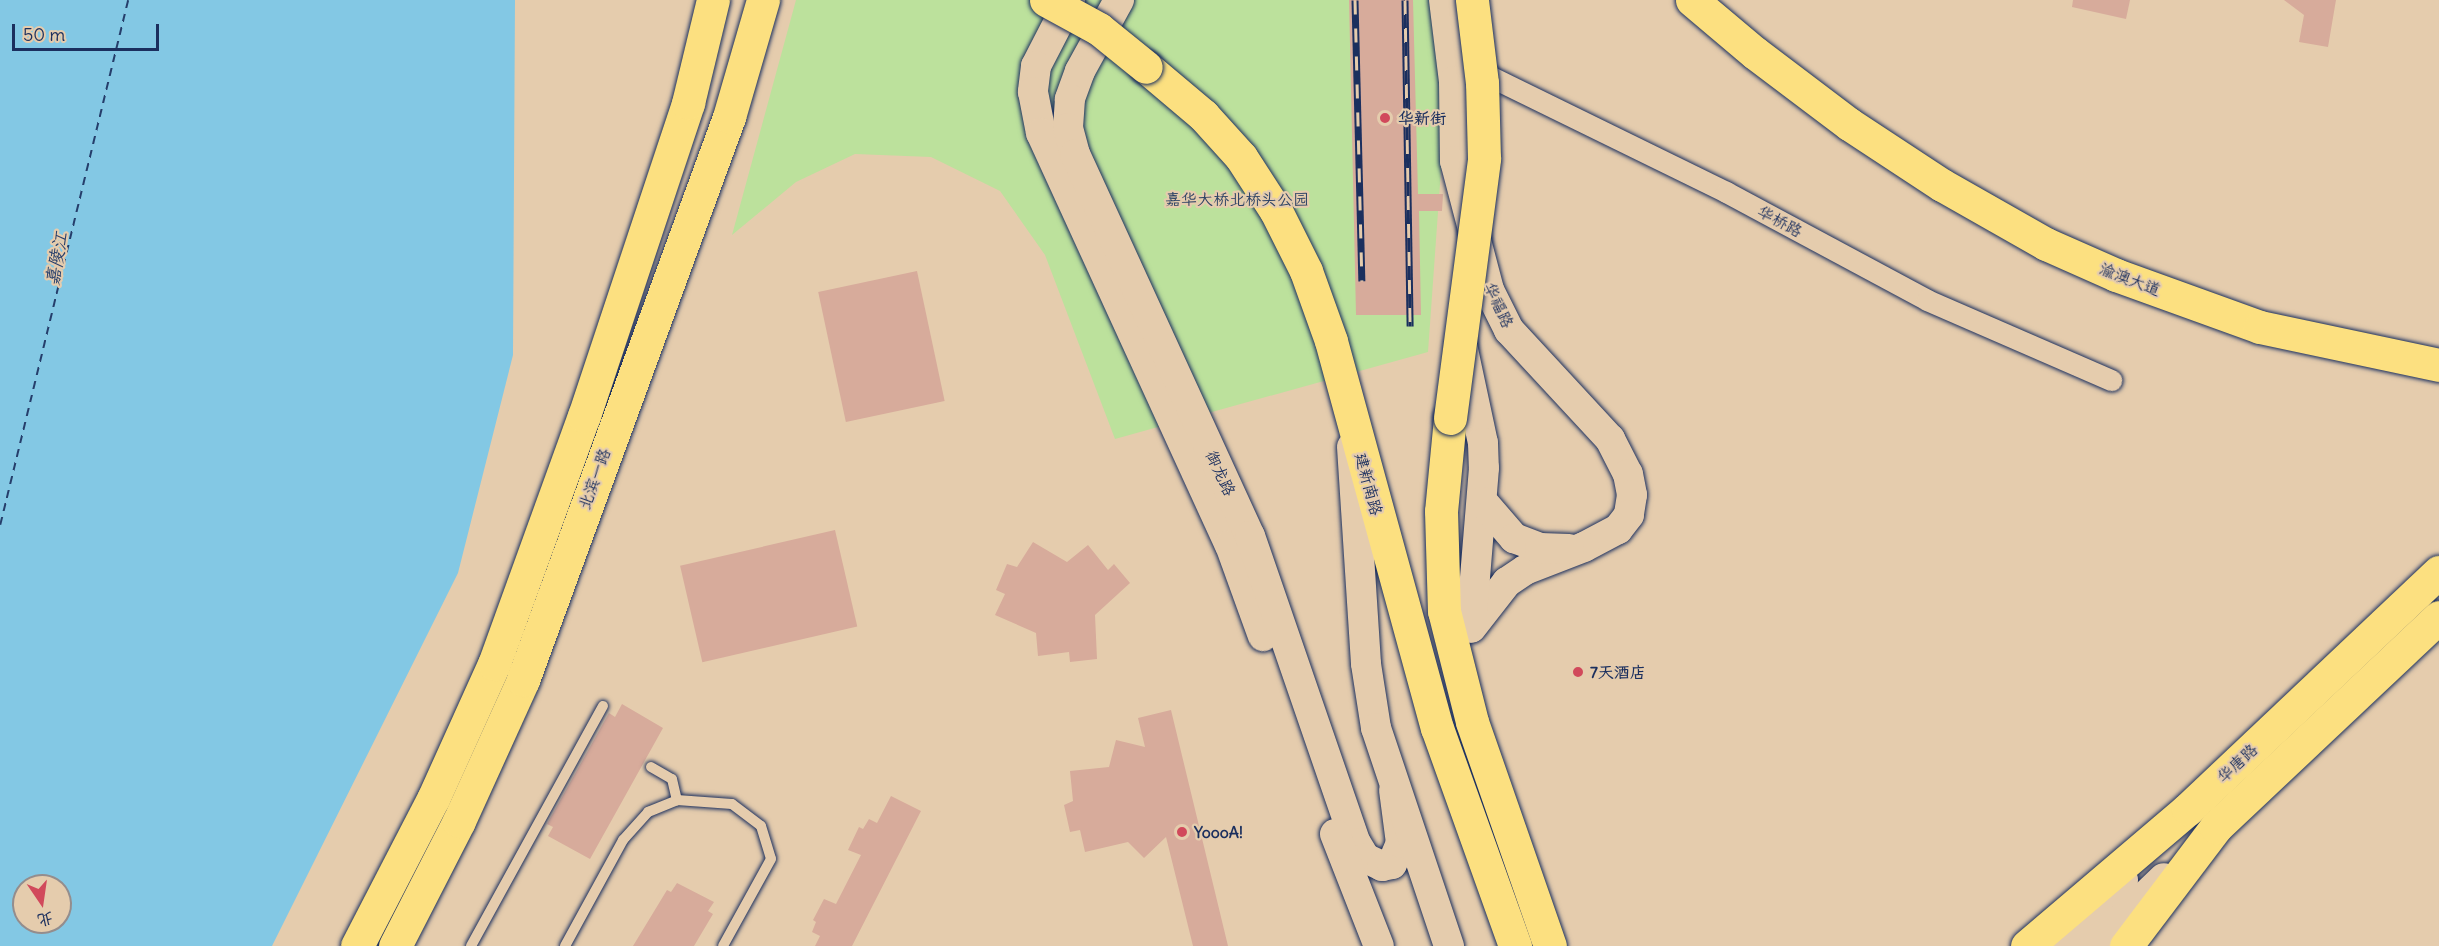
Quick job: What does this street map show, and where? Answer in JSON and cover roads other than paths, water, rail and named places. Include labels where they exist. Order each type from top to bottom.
[{"type":"main road","name":"北滨一路","points":[[357,946],[433,799],[494,664],[584,416],[688,103],[713,0]]},
{"type":"main road","name":"北滨一路","points":[[395,946],[459,821],[523,680],[729,117],[763,0]]},
{"type":"main road","name":"建新南路","points":[[1046,0],[1099,29],[1203,115],[1241,157],[1276,211],[1306,271],[1331,341],[1437,728],[1515,946]]},
{"type":"main road","name":"御龙路","points":[[1070,0],[1036,66],[1033,92],[1041,133],[1230,545],[1379,946]]},
{"type":"main road","name":"御龙路","points":[[1119,0],[1080,71],[1070,99],[1068,128],[1075,154],[1250,536],[1356,843],[1365,858],[1382,866],[1392,864],[1401,843],[1394,790]]},
{"type":"main road","name":"华福路","points":[[1444,0],[1451,57],[1455,161],[1489,290],[1509,330],[1610,439],[1628,474],[1632,495],[1629,515],[1618,529],[1584,547],[1525,570],[1507,582],[1471,628]]},
{"type":"main road","points":[[1472,0],[1482,83],[1484,158],[1459,334],[1464,416],[1440,561],[1444,611],[1472,722],[1550,946]]},
{"type":"main road","name":"渝澳大道","points":[[1692,0],[1755,53],[1850,124],[1963,197],[2046,244],[2116,275],[2260,327],[2436,363]]},
{"type":"main road","points":[[1349,411],[1366,664],[1377,728],[1394,790],[1434,910],[1449,946]]},
{"type":"main road","points":[[1464,416],[1483,443],[1483,502],[1471,628],[1472,722]]},
{"type":"main road","name":"华福路","points":[[1483,502],[1500,527],[1525,544],[1557,550],[1584,547]]},
{"type":"main road","name":"华唐路","points":[[2027,946],[2188,809],[2439,572]]},
{"type":"main road","name":"华唐路","points":[[2126,946],[2216,827],[2439,617]]},
{"type":"main road","points":[[2059,946],[2188,809]]},
{"type":"main road","points":[[2093,946],[2216,827]]},
{"type":"main road","points":[[1428,946],[1434,910]]},
{"type":"street","name":"华桥路","points":[[1451,57],[1726,192],[1927,300],[2111,380]]},
{"type":"lane","points":[[471,946],[603,706]]},
{"type":"lane","points":[[651,767],[672,779],[677,800]]},
{"type":"lane","points":[[565,946],[623,840],[648,812],[677,800],[732,804],[760,826],[771,859],[723,946]]},
{"type":"water","name":"嘉陵江","points":[[0,0],[515,0],[513,355],[458,573],[272,946],[0,946]]},
{"type":"railway","points":[[1355,0],[1362,281]]},
{"type":"railway","points":[[1405,0],[1410,326]]},
{"type":"place","name":"华新街","points":[[1385,118]]},
{"type":"place","name":"7天酒店","points":[[1578,672]]},
{"type":"place","name":"YoooA!","points":[[1182,832]]},
{"type":"park label","name":"嘉华大桥北桥头公园","points":[[1237,199]]}]
